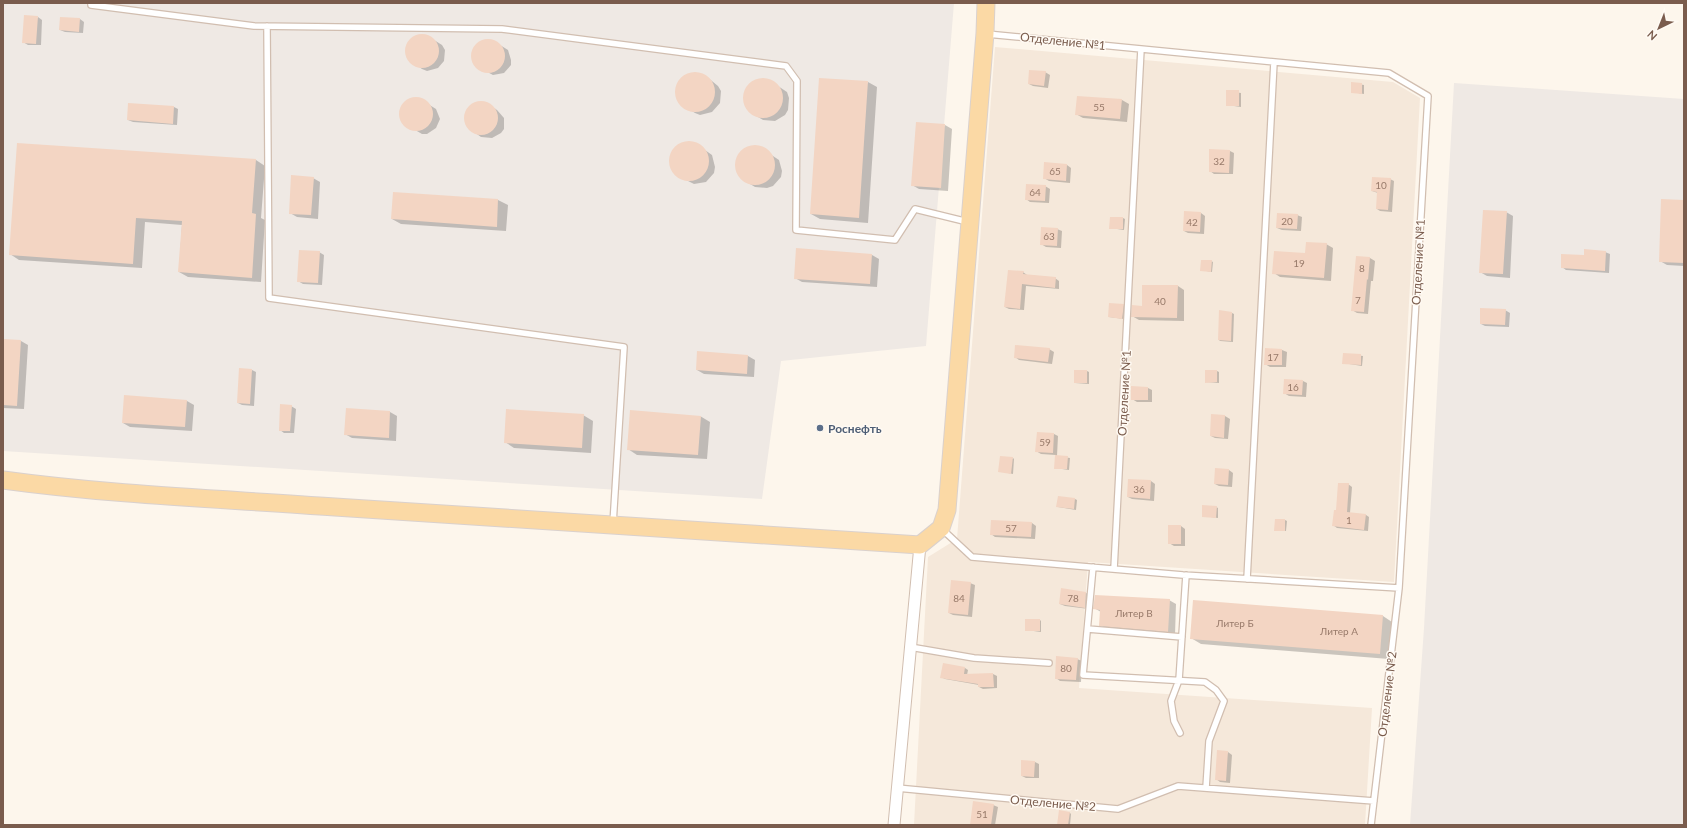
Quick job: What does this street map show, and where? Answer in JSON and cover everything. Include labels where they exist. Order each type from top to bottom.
[{"type":"main road","points":[[3,480],[63,488],[613,527],[920,545],[941,528],[947,510],[985,33],[986,3]]},
{"type":"street","points":[[894,825],[920,545]]},
{"type":"lane","points":[[91,3],[91,6],[254,26],[502,29],[786,66],[796,81],[796,230],[895,240],[915,209],[970,223]]},
{"type":"lane","points":[[267,26],[269,298],[624,346],[613,527]]},
{"type":"lane","name":"Отделение №1","points":[[985,33],[1389,73],[1428,96],[1399,588]]},
{"type":"lane","name":"Отделение №1","points":[[1114,569],[1141,49]]},
{"type":"lane","points":[[1246,579],[1274,62]]},
{"type":"lane","points":[[941,528],[972,557],[1186,575],[1399,588]]},
{"type":"lane","points":[[1093,567],[1083,675],[1205,682],[1216,690],[1224,701],[1209,741],[1206,788]]},
{"type":"lane","points":[[1180,733],[1174,721],[1171,701],[1179,680],[1186,575]]},
{"type":"lane","name":"Отделение №2","points":[[1371,825],[1399,588]]},
{"type":"lane","points":[[1088,629],[1182,637]]},
{"type":"lane","points":[[910,647],[974,658],[1049,663]]},
{"type":"lane","name":"Отделение №2","points":[[897,788],[1118,809],[1178,786],[1374,801]]},
{"type":"shaded area","points":[[3,3],[954,3],[926,346],[781,361],[762,499],[3,451]]},
{"type":"shaded area","points":[[995,47],[1393,82],[1420,98],[1394,582],[1088,562],[1079,688],[1372,708],[1365,825],[914,825],[928,557],[957,539]]},
{"type":"shaded area","points":[[1454,83],[1684,99],[1684,825],[1410,825],[1424,628]]},
{"type":"building","points":[[24,15],[38,16],[36,44],[22,43]]},
{"type":"building","points":[[60,17],[80,18],[79,32],[59,30]]},
{"type":"building","points":[[422,34],[434,39],[439,51],[434,63],[422,68],[410,63],[405,51],[410,39]]},
{"type":"building","points":[[488,39],[500,44],[505,56],[500,68],[488,73],[476,68],[471,56],[476,44]]},
{"type":"building","points":[[1029,70],[1046,71],[1044,86],[1028,84]]},
{"type":"building","points":[[695,72],[703,74],[709,78],[713,84],[715,92],[713,100],[709,106],[703,110],[695,112],[687,110],[681,106],[677,100],[675,92],[677,84],[681,78],[687,74]]},
{"type":"building","points":[[763,78],[771,80],[777,84],[781,90],[783,98],[781,106],[777,112],[771,116],[763,118],[755,116],[749,112],[745,106],[743,98],[745,90],[749,84],[755,80]]},
{"type":"building","points":[[819,78],[868,81],[859,218],[810,214]]},
{"type":"building","points":[[1351,82],[1362,83],[1362,94],[1351,93]]},
{"type":"building","points":[[1226,90],[1239,90],[1239,106],[1226,106]]},
{"type":"building","points":[[1077,96],[1122,99],[1120,119],[1075,115]]},
{"type":"building","points":[[416,97],[428,102],[433,114],[428,126],[416,131],[404,126],[399,114],[404,102]]},
{"type":"building","points":[[481,101],[493,106],[498,118],[493,130],[481,135],[469,130],[464,118],[469,106]]},
{"type":"building","points":[[128,103],[174,106],[173,124],[127,120]]},
{"type":"building","points":[[916,122],[945,124],[941,188],[911,186]]},
{"type":"building","points":[[689,141],[697,143],[703,147],[707,153],[709,161],[707,169],[703,175],[697,179],[689,181],[681,179],[675,175],[671,169],[669,161],[671,153],[675,147],[681,143]]},
{"type":"building","points":[[17,143],[256,159],[252,213],[256,214],[252,278],[178,272],[182,221],[136,218],[133,264],[9,255]]},
{"type":"building","points":[[755,145],[763,147],[769,151],[773,157],[775,165],[773,173],[769,179],[763,183],[755,185],[747,183],[741,179],[737,173],[735,165],[737,157],[741,151],[747,147]]},
{"type":"building","points":[[1209,149],[1230,150],[1229,173],[1209,172]]},
{"type":"building","points":[[1044,162],[1067,164],[1066,181],[1043,179]]},
{"type":"building","points":[[291,175],[314,177],[311,215],[289,214]]},
{"type":"building","points":[[1372,177],[1391,178],[1388,210],[1376,209],[1377,192],[1371,191]]},
{"type":"building","points":[[1026,184],[1046,185],[1045,201],[1025,200]]},
{"type":"building","points":[[393,192],[498,199],[497,227],[391,219]]},
{"type":"building","points":[[1661,199],[1684,200],[1684,263],[1659,262]]},
{"type":"building","points":[[1483,210],[1507,211],[1503,274],[1479,273]]},
{"type":"building","points":[[1184,211],[1201,212],[1200,232],[1183,231]]},
{"type":"building","points":[[1277,213],[1298,214],[1297,229],[1276,228]]},
{"type":"building","points":[[1110,217],[1123,217],[1123,229],[1109,229]]},
{"type":"building","points":[[1041,227],[1058,228],[1057,246],[1040,245]]},
{"type":"building","points":[[1306,242],[1327,243],[1324,278],[1272,274],[1274,251],[1305,253]]},
{"type":"building","points":[[796,248],[872,254],[870,284],[794,279]]},
{"type":"building","points":[[1584,249],[1606,251],[1605,271],[1561,268],[1561,254],[1584,255]]},
{"type":"building","points":[[299,250],[320,251],[318,283],[297,282]]},
{"type":"building","points":[[1356,256],[1370,257],[1364,312],[1351,311]]},
{"type":"building","points":[[1201,260],[1212,260],[1211,272],[1200,271]]},
{"type":"building","points":[[1008,270],[1024,271],[1023,274],[1056,277],[1055,288],[1022,284],[1020,309],[1004,307]]},
{"type":"building","points":[[1142,285],[1178,285],[1177,318],[1131,317],[1132,305],[1142,306]]},
{"type":"building","points":[[1109,303],[1124,304],[1122,319],[1108,317]]},
{"type":"building","points":[[1480,308],[1506,309],[1505,325],[1480,324]]},
{"type":"building","points":[[1219,310],[1232,312],[1231,341],[1218,340]]},
{"type":"building","points":[[3,339],[21,340],[17,406],[3,405]]},
{"type":"building","points":[[1015,345],[1050,348],[1048,362],[1014,358]]},
{"type":"building","points":[[1265,348],[1282,349],[1282,365],[1264,365]]},
{"type":"building","points":[[697,351],[748,355],[747,374],[696,370]]},
{"type":"building","points":[[1343,353],[1361,354],[1361,365],[1342,364]]},
{"type":"building","points":[[239,368],[252,369],[250,404],[237,403]]},
{"type":"building","points":[[1074,370],[1087,370],[1087,383],[1074,383]]},
{"type":"building","points":[[1205,370],[1217,370],[1217,382],[1205,383]]},
{"type":"building","points":[[1284,379],[1303,380],[1302,395],[1283,394]]},
{"type":"building","points":[[1131,386],[1148,387],[1148,400],[1131,400]]},
{"type":"building","points":[[124,395],[187,400],[185,427],[122,423]]},
{"type":"building","points":[[280,404],[292,405],[290,431],[279,431]]},
{"type":"building","points":[[346,408],[390,411],[389,438],[344,435]]},
{"type":"building","points":[[506,409],[584,414],[582,448],[504,443]]},
{"type":"building","points":[[630,410],[701,416],[698,455],[627,450]]},
{"type":"building","points":[[1211,414],[1225,415],[1224,438],[1210,436]]},
{"type":"building","points":[[1037,432],[1054,433],[1053,453],[1035,452]]},
{"type":"building","points":[[1055,455],[1068,456],[1067,469],[1054,469]]},
{"type":"building","points":[[1000,456],[1013,457],[1011,474],[998,472]]},
{"type":"building","points":[[1215,468],[1229,469],[1228,485],[1214,484]]},
{"type":"building","points":[[1128,479],[1151,480],[1150,499],[1127,497]]},
{"type":"building","points":[[1338,483],[1349,483],[1347,512],[1366,514],[1364,530],[1332,526],[1334,510],[1336,510]]},
{"type":"building","points":[[1058,496],[1075,498],[1074,509],[1056,507]]},
{"type":"building","points":[[1202,505],[1217,506],[1216,518],[1202,517]]},
{"type":"building","points":[[1275,519],[1285,519],[1285,531],[1274,531]]},
{"type":"building","points":[[991,520],[1032,522],[1031,537],[990,535]]},
{"type":"building","points":[[1168,525],[1181,525],[1181,544],[1168,544]]},
{"type":"building","points":[[951,580],[971,582],[968,615],[948,613]]},
{"type":"building","points":[[1061,588],[1086,592],[1085,608],[1059,604]]},
{"type":"building","points":[[1095,595],[1170,599],[1168,632],[1099,626],[1100,610],[1093,609]]},
{"type":"building","points":[[1193,600],[1383,615],[1380,654],[1190,639]]},
{"type":"building","points":[[1025,619],[1040,619],[1040,631],[1025,631]]},
{"type":"building","points":[[1056,656],[1078,658],[1076,680],[1055,679]]},
{"type":"building","points":[[943,663],[965,667],[964,674],[993,673],[994,687],[978,687],[978,684],[940,678]]},
{"type":"building","points":[[1217,750],[1228,751],[1226,781],[1215,780]]},
{"type":"building","points":[[1021,760],[1035,761],[1034,777],[1021,776]]},
{"type":"building","points":[[973,801],[994,804],[991,825],[970,825]]},
{"type":"building","points":[[1059,810],[1070,812],[1068,825],[1057,825]]},
{"type":"place","name":"Роснефть","points":[[820,428]]}]
